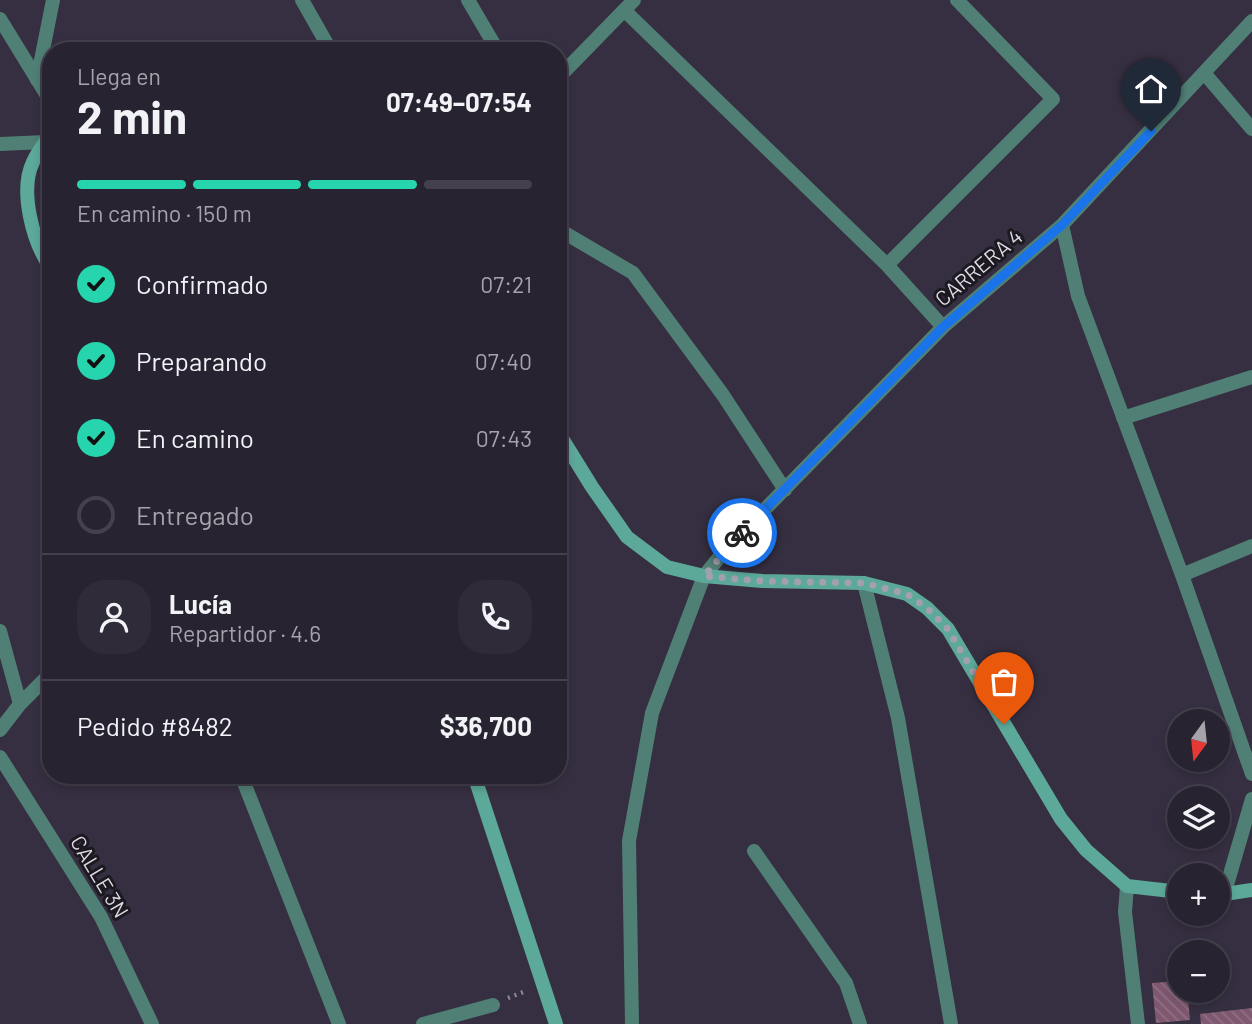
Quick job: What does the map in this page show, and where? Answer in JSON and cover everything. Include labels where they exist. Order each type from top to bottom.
[{"type":"main road","points":[[42,148],[28,177],[28,205],[42,247]]},
{"type":"main road","points":[[567,447],[627,537],[667,567],[704,576],[762,581],[864,583],[907,594],[927,608],[948,629],[1061,820],[1086,850],[1127,886],[1167,891]]},
{"type":"main road","points":[[477,784],[556,1024]]},
{"type":"main road","points":[[1230,894],[1252,890]]},
{"type":"street","points":[[45,42],[53,0]]},
{"type":"street","points":[[302,0],[326,42]]},
{"type":"street","points":[[468,0],[493,42]]},
{"type":"street","points":[[887,265],[1053,99],[957,0]]},
{"type":"street","points":[[567,69],[629,5],[887,265],[943,327]]},
{"type":"street","points":[[0,19],[42,88]]},
{"type":"street","name":"CARRERA 4","points":[[632,1024],[629,841],[652,713],[704,576],[726,549],[943,327],[1062,225],[1252,21]]},
{"type":"street","points":[[37,80],[42,55]]},
{"type":"street","points":[[1205,74],[1252,129]]},
{"type":"street","points":[[2,145],[42,139]]},
{"type":"street","points":[[1062,225],[1078,296],[1182,575],[1252,774]]},
{"type":"street","points":[[567,234],[632,273],[723,395],[785,491]]},
{"type":"street","points":[[1123,418],[1252,377]]},
{"type":"street","points":[[1182,575],[1252,547]]},
{"type":"street","points":[[864,583],[898,718],[951,1024]]},
{"type":"street","points":[[0,631],[20,704]]},
{"type":"street","points":[[0,730],[42,682]]},
{"type":"street","name":"CALLE 3N","points":[[0,757],[101,917],[152,1024]]},
{"type":"street","points":[[244,784],[340,1024]]},
{"type":"street","points":[[1230,867],[1252,799]]},
{"type":"street","points":[[754,851],[846,983],[860,1024]]},
{"type":"street","points":[[1127,886],[1125,912],[1138,1024]]},
{"type":"street","points":[[423,1024],[492,1004]]},
{"type":"path","points":[[492,1004],[543,985]]},
{"type":"building","points":[[1167,982],[1167,1003],[1188,1003],[1190,1020],[1156,1023],[1152,983]]},
{"type":"building","points":[[1252,1008],[1252,1024],[1201,1024],[1200,1014]]},
{"type":"way so far","points":[[742,533],[704,576],[762,581],[864,583],[907,594],[927,608],[948,629],[1004,724]]},
{"type":"route","points":[[742,533],[943,327],[1062,225],[1151,131]]}]
